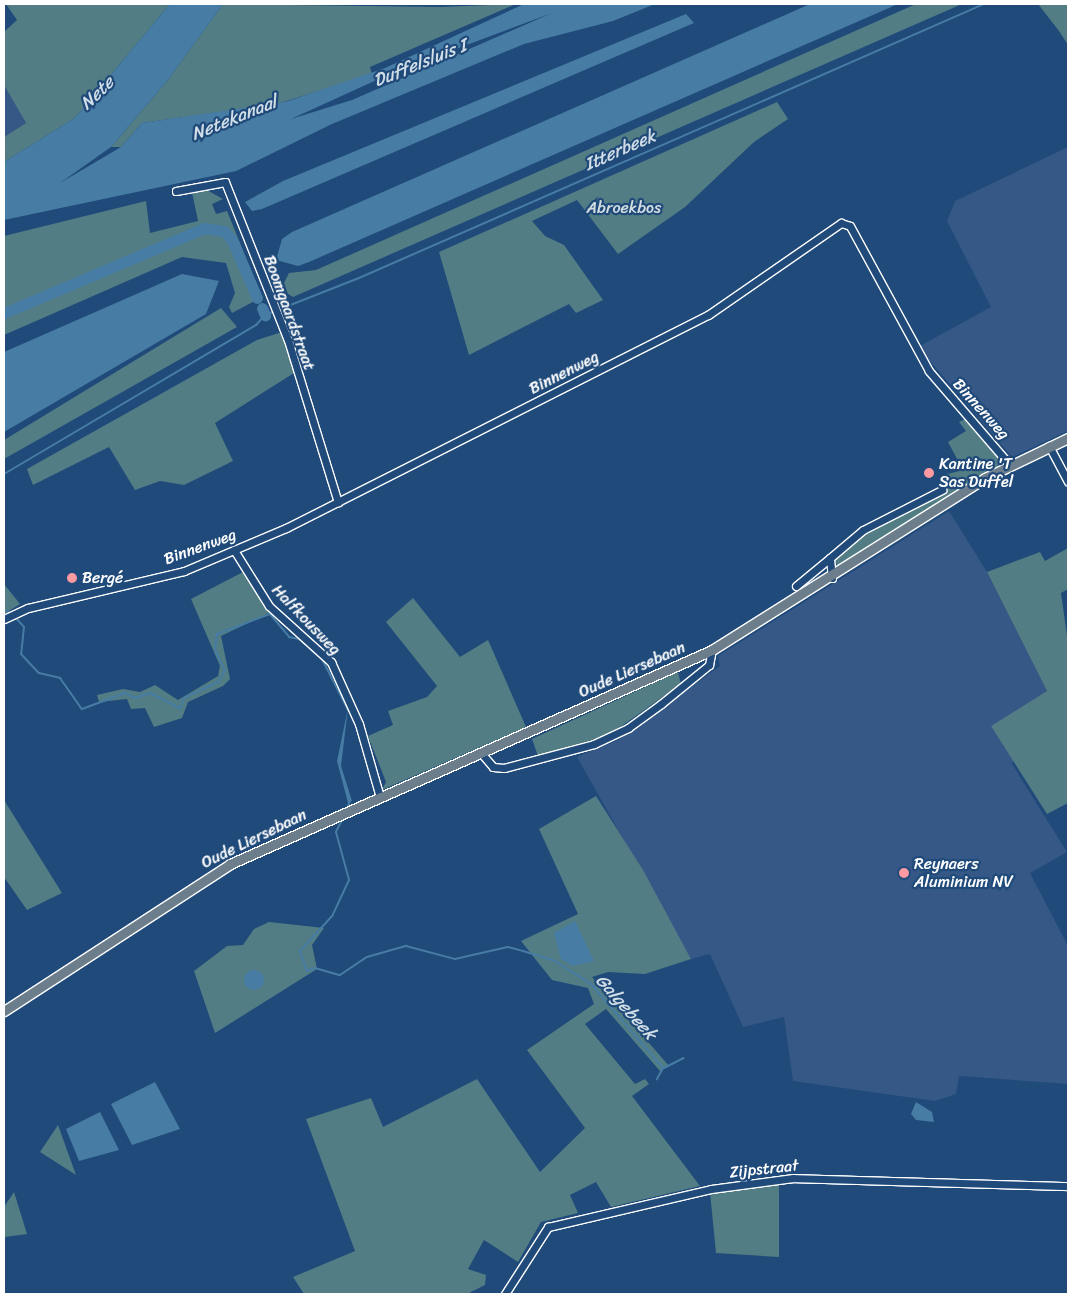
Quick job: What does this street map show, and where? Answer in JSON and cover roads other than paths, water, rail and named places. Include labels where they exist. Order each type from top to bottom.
[{"type":"main road","name":"Oude Liersebaan","points":[[4,1011],[216,872],[712,650],[832,578],[1009,464],[1068,438]]},
{"type":"street","name":"Boomgaardstraat","points":[[176,191],[224,182],[288,340],[338,503]]},
{"type":"street","name":"Binnenweg","points":[[4,619],[28,608],[184,571],[338,503],[708,315],[841,223],[850,226],[929,371],[1009,464]]},
{"type":"street","points":[[1049,446],[1068,481]]},
{"type":"street","points":[[796,586],[863,530],[942,490]]},
{"type":"street","name":"Halfkousweg","points":[[234,550],[269,606],[330,662],[359,724],[380,797]]},
{"type":"street","points":[[830,558],[832,578]]},
{"type":"street","name":"Oude Liersebaan","points":[[481,752],[493,767],[504,768],[594,744],[628,728],[661,704],[709,665],[712,650]]},
{"type":"street","name":"Zijpstraat","points":[[505,1294],[548,1227],[712,1188],[793,1178],[1068,1186]]},
{"type":"water","points":[[170,4],[223,4],[167,81],[111,147],[60,183],[121,147],[142,123],[285,102],[385,68],[524,4],[655,4],[613,21],[524,44],[332,124],[236,171],[4,220],[4,162],[75,118]],"holes":[[[552,13],[352,100],[291,119],[392,73]]]},
{"type":"water","points":[[810,4],[898,4],[309,262],[298,266],[276,260],[282,239],[292,232]]},
{"type":"water","points":[[686,14],[694,23],[262,209],[252,211],[245,202],[283,181]]},
{"type":"water","points":[[182,274],[219,281],[206,314],[4,432],[4,352]]},
{"type":"water","points":[[348,708],[341,766],[352,801],[348,803],[337,761]]},
{"type":"water","points":[[575,921],[594,961],[573,966],[561,959],[554,933]]},
{"type":"water","points":[[254,970],[261,973],[264,980],[261,987],[254,990],[247,987],[244,980],[247,973]]},
{"type":"water","points":[[155,1082],[180,1129],[132,1145],[111,1104]]},
{"type":"water","points":[[916,1102],[932,1112],[934,1122],[916,1120],[911,1114]]},
{"type":"water","points":[[100,1112],[119,1150],[79,1161],[66,1129]]},
{"type":"waterway","name":"Itterbeek","points":[[4,474],[256,325],[265,315],[359,278],[984,4]]},
{"type":"waterway","points":[[4,313],[204,228],[224,231],[232,240],[257,298]]},
{"type":"waterway","name":"Itterbeek","points":[[262,308],[265,315]]},
{"type":"waterway","name":"Galgebeek","points":[[4,610],[11,614]]},
{"type":"waterway","name":"Galgebeek","points":[[15,617],[24,627],[21,654],[39,673],[60,678],[82,709],[125,693],[135,698],[150,693],[180,708],[184,698],[218,682],[225,671],[215,650],[217,634],[270,614],[289,637],[299,639],[322,659],[348,710]]},
{"type":"waterway","name":"Galgebeek","points":[[347,809],[350,800]]},
{"type":"waterway","name":"Galgebeek","points":[[343,818],[336,832],[349,880],[333,915],[300,951],[307,971],[315,968],[340,975],[367,957],[406,946],[455,959],[508,947],[523,951],[555,961],[591,984],[663,1068],[657,1079]]},
{"type":"waterway","points":[[664,1068],[684,1058]]},
{"type":"place","name":"Kantine 'T Sas Duffel","points":[[929,473]]},
{"type":"place","name":"Bergé","points":[[72,578]]},
{"type":"place","name":"Reynaers Aluminium NV","points":[[904,873]]},
{"type":"water label","name":"Duffelsluis I","points":[[420,63]]},
{"type":"water label","name":"Nete","points":[[97,93]]},
{"type":"water label","name":"Netekanaal","points":[[234,118]]},
{"type":"park label","name":"Abroekbos","points":[[624,208]]}]
